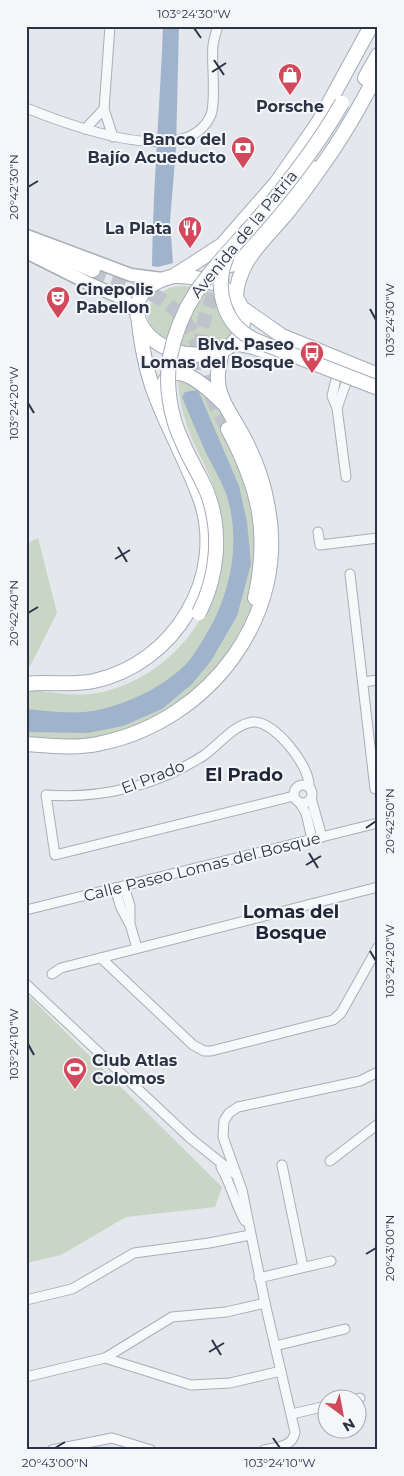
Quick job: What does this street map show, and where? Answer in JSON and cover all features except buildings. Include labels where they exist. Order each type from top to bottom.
[{"type":"main road","name":"Avenida de la Patria","points":[[26,684],[55,690],[74,691],[112,684],[130,677],[152,665],[170,650],[185,634],[199,613],[208,593],[214,571],[216,538],[206,490],[181,441],[173,416],[169,391],[169,363],[175,334],[184,311],[202,282],[299,151],[322,115],[363,44],[371,26]]},
{"type":"main road","name":"Avenida de la Patria","points":[[168,278],[226,248],[256,222],[318,141],[342,103],[363,44]]},
{"type":"main road","name":"Avenida de la Patria","points":[[239,304],[238,265],[313,163],[346,112],[378,55]]},
{"type":"main road","name":"Avenida de la Patria","points":[[238,265],[256,249],[304,192],[360,105],[378,72]]},
{"type":"main road","points":[[26,236],[131,275],[168,278],[184,276],[208,280],[226,289],[239,304],[282,336],[378,376]]},
{"type":"main road","points":[[26,242],[93,270]]},
{"type":"main road","points":[[238,265],[234,272],[222,268],[217,259],[218,251],[226,248],[223,268],[220,292],[226,312],[238,329],[256,341],[378,388]]},
{"type":"main road","points":[[26,252],[124,299],[152,340],[170,350],[196,355],[228,347],[263,351],[378,395]]},
{"type":"main road","points":[[138,318],[140,298],[146,290],[168,278]]},
{"type":"main road","points":[[26,744],[78,746],[102,743],[140,731],[173,713],[203,691],[228,664],[249,633],[259,611],[268,581],[271,528],[268,505],[258,468],[227,407],[218,381],[228,347],[240,332],[243,324],[239,304]]},
{"type":"main road","name":"Avenida de la Patria","points":[[26,684],[94,682],[131,668],[154,652],[174,633],[185,618],[200,586],[207,545],[206,522],[200,499],[175,438],[162,414],[148,374],[138,318]]},
{"type":"main road","points":[[175,438],[163,392],[166,380],[170,377],[179,374],[194,378],[227,407]]},
{"type":"main road","points":[[228,429],[250,476],[257,499],[262,543],[257,586],[239,649]]},
{"type":"street","points":[[110,26],[104,109],[113,137]]},
{"type":"street","points":[[26,108],[63,122],[113,137],[168,141],[186,139],[198,131],[211,116],[213,44],[218,26]]},
{"type":"street","points":[[85,129],[104,109]]},
{"type":"street","points":[[341,381],[332,396],[337,408],[346,477]]},
{"type":"street","points":[[318,532],[320,545],[378,538]]},
{"type":"street","points":[[350,574],[376,789]]},
{"type":"street","points":[[363,682],[378,680]]},
{"type":"street","name":"El Prado","points":[[297,799],[54,855],[46,795],[66,796],[113,793],[136,786],[187,765],[246,724],[258,722],[265,724],[278,734],[292,749],[307,775],[309,787]]},
{"type":"street","points":[[304,785],[309,787],[312,792],[311,798],[317,838],[306,813],[297,799],[294,790],[298,786],[304,785]]},
{"type":"street","points":[[297,799],[306,802],[311,798]]},
{"type":"street","name":"Calle Paseo Lomas del Bosque","points":[[26,910],[378,823]]},
{"type":"street","points":[[124,886],[130,906],[130,924]]},
{"type":"street","points":[[52,974],[61,968],[378,887]]},
{"type":"street","points":[[115,888],[121,908],[130,924],[137,948]]},
{"type":"street","points":[[100,958],[193,1045],[204,1051],[211,1051],[333,1020],[341,1013],[378,947]]},
{"type":"street","points":[[26,984],[234,1180],[250,1235]]},
{"type":"street","points":[[264,1450],[291,1442],[295,1432],[259,1278],[242,1190],[223,1137],[224,1121],[229,1113],[238,1107],[360,1082],[378,1072]]},
{"type":"street","points":[[330,1161],[378,1124]]},
{"type":"street","points":[[190,1138],[237,1176]]},
{"type":"street","points":[[282,1165],[303,1267]]},
{"type":"street","points":[[26,1300],[72,1289],[134,1253],[209,1244],[250,1235]]},
{"type":"street","points":[[259,1278],[331,1261]]},
{"type":"street","points":[[26,1377],[105,1358],[172,1317],[226,1312],[265,1303]]},
{"type":"street","points":[[275,1346],[345,1330]]},
{"type":"street","points":[[105,1358],[191,1385],[230,1384],[281,1371]]},
{"type":"street","points":[[292,1414],[316,1408]]},
{"type":"street","points":[[52,1450],[112,1438],[151,1450]]},
{"type":"green space","points":[[181,286],[201,287],[224,298],[235,330],[228,340],[213,347],[185,346],[170,341],[150,324],[148,314],[152,302],[165,290]]},
{"type":"green space","points":[[178,381],[192,382],[220,406],[233,427],[239,462],[256,512],[257,585],[239,649],[172,713],[82,744],[26,742],[26,689],[64,694],[93,694],[127,684],[149,672],[169,657],[187,638],[202,617],[213,595],[220,570],[224,536],[217,496],[185,420]]},
{"type":"green space","points":[[38,538],[57,613],[30,666],[26,666],[26,544]]},
{"type":"green space","name":"Club Atlas Colomos","points":[[26,993],[222,1187],[215,1207],[126,1217],[61,1255],[26,1263]]},
{"type":"water","points":[[163,26],[179,26],[176,149],[170,221],[173,263],[158,267],[152,266]]},
{"type":"water","points":[[198,390],[239,486],[247,522],[251,564],[237,616],[211,661],[192,684],[162,709],[123,726],[88,733],[26,732],[26,709],[62,712],[90,711],[122,703],[158,686],[188,662],[210,628],[224,597],[232,564],[233,530],[229,505],[224,490],[182,397],[185,392]]},
{"type":"tunnel","points":[[93,270],[142,289],[170,306],[182,317],[192,331],[198,349]]},
{"type":"tunnel","points":[[224,276],[216,289],[205,317],[200,346],[201,361],[209,391],[228,429]]},
{"type":"place","name":"Porsche","points":[[290,96]]},
{"type":"place","name":"Banco del Bajío Acueducto","points":[[243,169]]},
{"type":"place","name":"La Plata","points":[[190,249]]},
{"type":"place","name":"Cinepolis Pabellon","points":[[58,319]]},
{"type":"place","name":"Blvd. Paseo Lomas del Bosque","points":[[312,374]]},
{"type":"place","name":"Club Atlas Colomos","points":[[75,1090]]},
{"type":"district","name":"El Prado","points":[[244,775]]},
{"type":"district","name":"Lomas del Bosque","points":[[291,922]]}]
